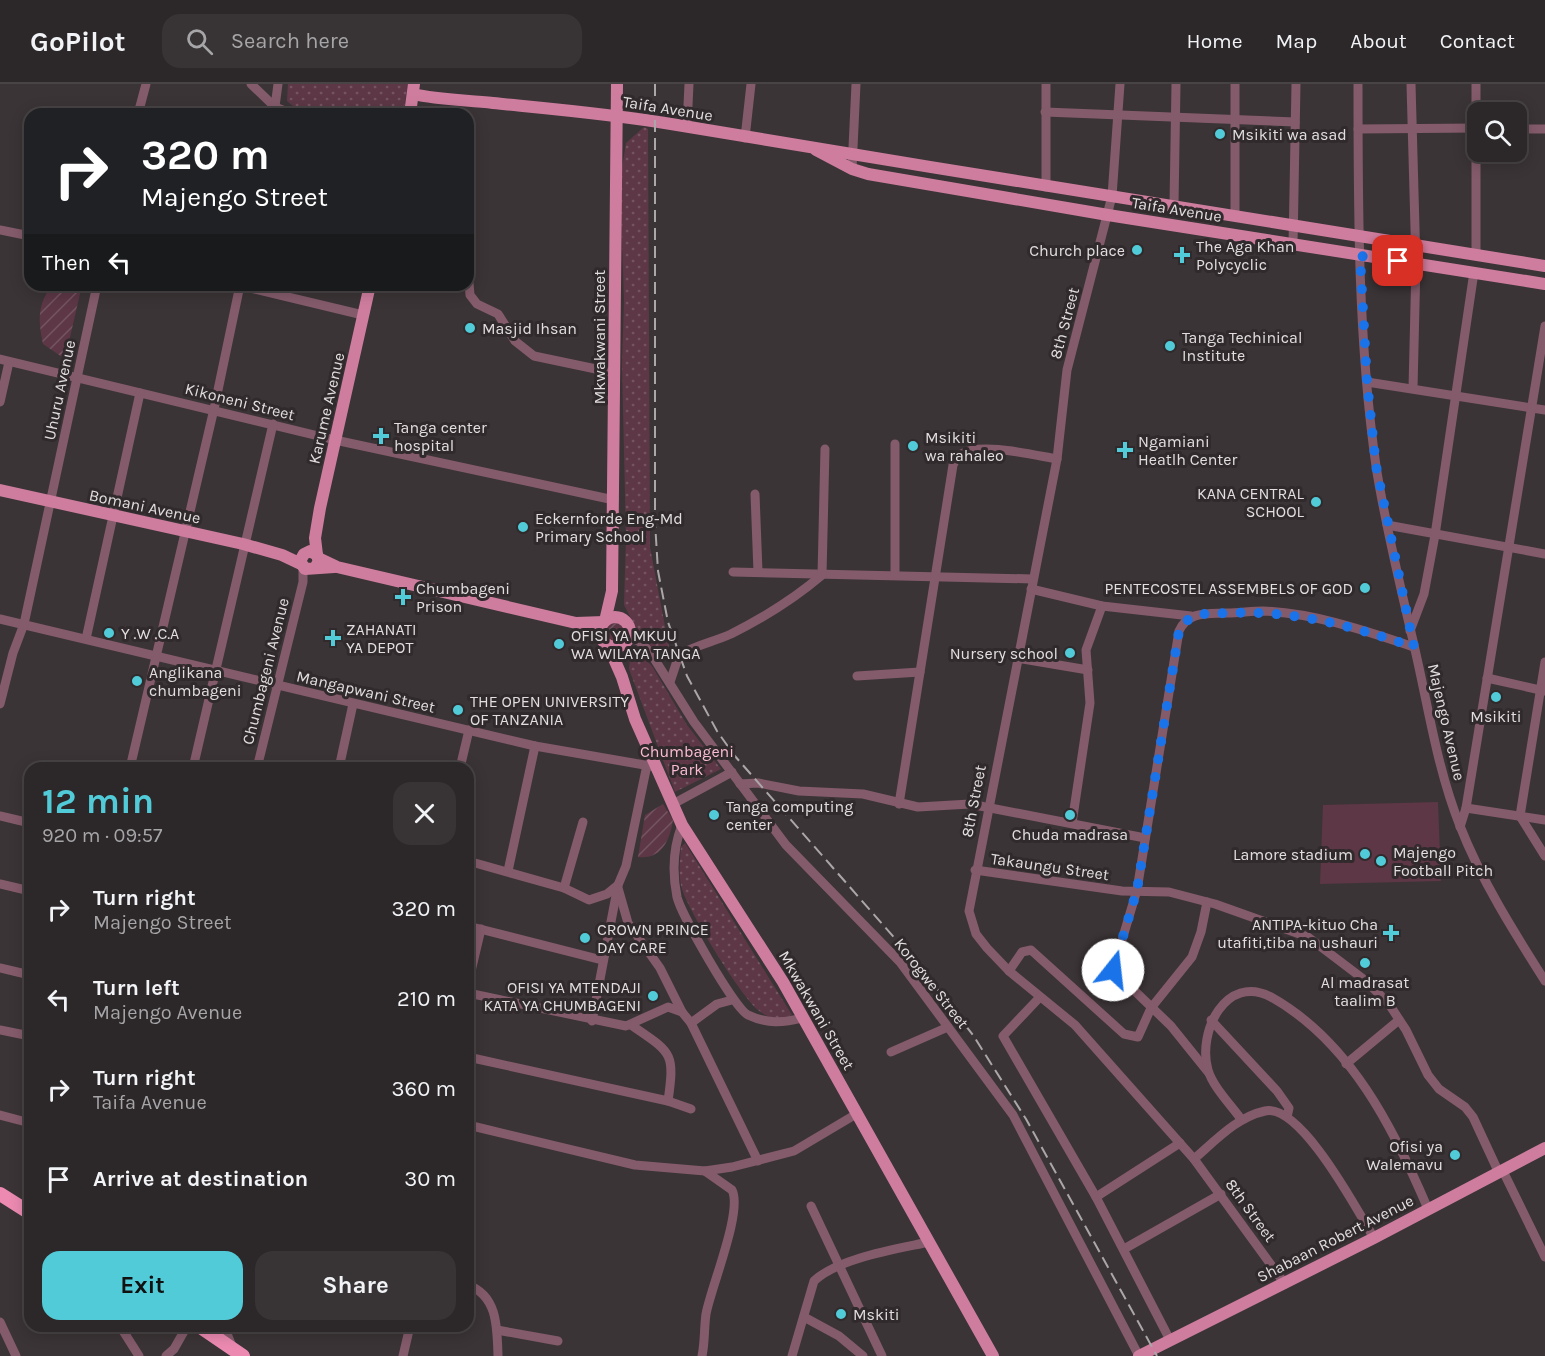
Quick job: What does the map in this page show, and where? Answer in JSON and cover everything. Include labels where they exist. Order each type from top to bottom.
[{"type":"highway","points":[[0,1194],[24,1206]]},
{"type":"highway","points":[[207,1332],[238,1354]]},
{"type":"main road","name":"Mkwakwani Street","points":[[612,591],[617,84]]},
{"type":"main road","name":"Taifa Avenue","points":[[414,89],[855,152],[1046,187],[1235,214],[1295,226],[1545,266]]},
{"type":"main road","points":[[411,108],[414,89]]},
{"type":"main road","name":"Taifa Avenue","points":[[810,146],[852,170],[924,184],[1108,216],[1545,284]]},
{"type":"main road","points":[[924,184],[926,166]]},
{"type":"main road","name":"Karume Avenue","points":[[310,561],[369,291]]},
{"type":"main road","name":"Bomani Avenue","points":[[0,490],[310,561]]},
{"type":"main road","points":[[310,561],[576,623],[604,622],[611,617],[623,619]]},
{"type":"main road","points":[[612,591],[623,619],[628,624],[622,677]]},
{"type":"main road","points":[[605,642],[604,622],[612,591]]},
{"type":"main road","points":[[576,623],[614,647],[627,640]]},
{"type":"main road","name":"Mkwakwani Street","points":[[605,642],[622,677],[652,766],[682,825],[783,982],[993,1356]]},
{"type":"main road","name":"Shabaan Robert Avenue","points":[[1139,1356],[1285,1284],[1545,1148]]},
{"type":"street","points":[[140,108],[146,84]]},
{"type":"street","points":[[251,84],[273,108]]},
{"type":"street","points":[[275,108],[278,84]]},
{"type":"street","points":[[687,127],[689,84]]},
{"type":"street","points":[[746,138],[751,84]]},
{"type":"street","points":[[852,170],[855,152],[856,84]]},
{"type":"street","points":[[1046,84],[1046,187]]},
{"type":"street","name":"8th Street","points":[[1120,84],[1112,196],[1067,370],[1057,459],[969,899],[970,920],[982,941],[1008,971],[1083,1034],[1194,1159],[1285,1284]]},
{"type":"street","points":[[1174,205],[1176,84]]},
{"type":"street","points":[[1235,84],[1235,214]]},
{"type":"street","points":[[1293,245],[1296,84]]},
{"type":"street","name":"Majengo Avenue","points":[[1358,84],[1359,235],[1367,382],[1376,466],[1387,525],[1444,781],[1460,827],[1512,927],[1545,981]]},
{"type":"street","points":[[1411,84],[1416,245],[1413,388]]},
{"type":"street","points":[[1476,84],[1476,102]]},
{"type":"street","points":[[1045,112],[1119,117],[1295,122]]},
{"type":"street","points":[[1358,129],[1467,128]]},
{"type":"street","points":[[1527,129],[1545,129]]},
{"type":"street","points":[[1476,255],[1477,162]]},
{"type":"street","points":[[0,230],[24,235]]},
{"type":"street","points":[[1410,631],[1424,594],[1435,536],[1474,272]]},
{"type":"street","name":"Uhuru Avenue","points":[[0,704],[13,653],[24,624],[96,291]]},
{"type":"street","points":[[131,762],[183,531],[214,409],[238,291]]},
{"type":"street","points":[[264,291],[363,315]]},
{"type":"street","points":[[470,291],[477,304],[498,314],[515,341],[534,356],[615,374]]},
{"type":"street","points":[[1460,827],[1466,808],[1545,327]]},
{"type":"street","points":[[0,402],[4,361]]},
{"type":"street","name":"Kikoneni Street","points":[[4,361],[214,409],[335,440],[614,500]]},
{"type":"street","points":[[1367,382],[1545,410]]},
{"type":"street","points":[[86,639],[140,393]]},
{"type":"street","points":[[194,762],[243,544],[273,424]]},
{"type":"street","points":[[895,444],[895,575]]},
{"type":"street","points":[[670,682],[679,656],[703,642],[733,633],[799,594],[822,575],[825,449]]},
{"type":"street","points":[[899,804],[953,465],[959,455],[972,450],[990,449],[1057,459]]},
{"type":"street","points":[[755,494],[758,572]]},
{"type":"street","points":[[1387,525],[1435,536],[1545,554]]},
{"type":"street","name":"Chumbageni Avenue","points":[[258,762],[310,561]]},
{"type":"street","points":[[733,572],[1033,579]]},
{"type":"street","points":[[1031,589],[1102,606],[1196,615],[1262,611],[1288,614],[1357,628],[1414,647]]},
{"type":"street","points":[[1072,823],[1090,703],[1086,650],[1102,606]]},
{"type":"street","points":[[1196,615],[1184,621],[1179,631],[1137,890],[1113,970],[1171,1026],[1208,1072],[1241,1119]]},
{"type":"street","name":"Mangapwani Street","points":[[0,619],[535,746],[652,766]]},
{"type":"street","name":"Korogwe Street","points":[[627,640],[639,641],[650,652],[694,722],[786,845],[900,963],[1013,1115],[1139,1356]]},
{"type":"street","points":[[1017,658],[1088,670]]},
{"type":"street","points":[[1545,662],[1543,690],[1520,816],[1545,856]]},
{"type":"street","points":[[857,676],[920,672]]},
{"type":"street","points":[[1487,678],[1543,690]]},
{"type":"street","points":[[340,762],[353,704]]},
{"type":"street","points":[[461,762],[469,730]]},
{"type":"street","points":[[508,871],[535,746]]},
{"type":"street","points":[[592,1020],[618,885],[626,866],[652,766]]},
{"type":"street","points":[[673,804],[732,772]]},
{"type":"street","points":[[740,784],[758,783],[799,791],[862,794],[918,807],[970,804],[1145,838]]},
{"type":"street","points":[[1466,808],[1545,820]]},
{"type":"street","points":[[0,816],[24,821]]},
{"type":"street","points":[[564,888],[583,822]]},
{"type":"street","points":[[682,825],[675,844],[674,874],[677,900],[732,1000],[746,1014],[764,1021],[782,1024],[802,1018]]},
{"type":"street","points":[[474,862],[564,888],[589,900],[607,894],[618,885]]},
{"type":"street","name":"Takaungu Street","points":[[975,870],[1122,891],[1169,892],[1206,902],[1308,938],[1365,981],[1389,1004],[1434,1082],[1473,1117],[1545,1257]]},
{"type":"street","points":[[0,884],[24,890]]},
{"type":"street","points":[[618,885],[628,923],[660,968],[682,1012],[691,1023],[758,1161]]},
{"type":"street","points":[[1008,971],[1022,952],[1031,950],[1124,1034],[1138,1037],[1151,1008],[1192,957],[1201,932],[1206,902]]},
{"type":"street","points":[[474,927],[602,960]]},
{"type":"street","points":[[474,959],[481,929]]},
{"type":"street","points":[[0,968],[24,974]]},
{"type":"street","points":[[1208,1072],[1206,1037],[1211,1020],[1221,1007],[1241,994],[1253,992],[1269,996],[1295,1013],[1330,1044],[1365,1086],[1402,1146],[1428,1209]]},
{"type":"street","points":[[474,994],[592,1020],[631,1025],[666,1052],[673,1067],[668,1101]]},
{"type":"street","points":[[1040,997],[1003,1036],[1096,1197],[1170,1341]]},
{"type":"street","points":[[691,1023],[717,1004],[732,1000]]},
{"type":"street","points":[[631,1025],[668,1007],[682,1012]]},
{"type":"street","points":[[1211,1020],[1277,1091],[1288,1108],[1287,1117]]},
{"type":"street","points":[[1346,1064],[1399,1020]]},
{"type":"street","points":[[891,1052],[948,1027]]},
{"type":"street","points":[[0,1030],[24,1035]]},
{"type":"street","points":[[474,1058],[668,1101],[691,1109]]},
{"type":"street","points":[[1194,1159],[1241,1119],[1268,1110],[1287,1117],[1316,1144],[1374,1238]]},
{"type":"street","points":[[474,1126],[566,1146],[635,1165],[705,1171],[758,1161],[794,1151],[858,1113]]},
{"type":"street","points":[[0,1115],[24,1121]]},
{"type":"street","points":[[1096,1197],[1180,1143]]},
{"type":"street","points":[[705,1171],[732,1190],[734,1200],[727,1246],[706,1314],[702,1356],[712,1356]]},
{"type":"street","points":[[1124,1249],[1221,1194]]},
{"type":"street","points":[[812,1206],[882,1356]]},
{"type":"street","points":[[792,1356],[814,1281],[840,1266],[929,1242]]},
{"type":"street","points":[[474,1288],[484,1292],[491,1304],[497,1330],[498,1356]]},
{"type":"street","points":[[804,1317],[839,1336],[863,1356]]},
{"type":"street","points":[[0,1322],[16,1356]]},
{"type":"street","points":[[497,1330],[558,1341]]},
{"type":"street","points":[[124,1332],[140,1356]]},
{"type":"street","points":[[166,1356],[174,1349],[184,1332]]},
{"type":"street","points":[[227,1332],[238,1354]]},
{"type":"street","points":[[403,1356],[409,1332]]},
{"type":"green space","points":[[288,84],[408,84],[404,108],[295,108],[287,101]]},
{"type":"green space","points":[[644,127],[648,129],[650,547],[670,653],[660,656],[639,633],[624,605],[626,538],[622,365],[624,300],[620,181],[626,143]]},
{"type":"green space","points":[[81,291],[65,359],[43,344],[40,313],[48,292]]},
{"type":"green space","points":[[614,622],[621,625],[624,632],[621,639],[614,642],[607,639],[604,632],[607,625]]},
{"type":"green space","name":"Chumbageni Park","points":[[639,654],[652,666],[687,725],[721,769],[675,792],[629,669],[630,658]]},
{"type":"green space","name":"Majengo Football Pitch","points":[[1438,802],[1441,881],[1320,884],[1323,805]]},
{"type":"green space","points":[[663,804],[673,820],[670,835],[658,852],[646,857],[638,857],[645,815]]},
{"type":"green space","points":[[685,843],[792,1015],[775,1018],[758,1010],[716,952],[682,889],[680,858],[681,847]]},
{"type":"railway","points":[[655,84],[655,522],[658,571],[668,622],[687,676],[717,731],[734,755],[920,967],[973,1035],[1026,1119],[1157,1356]]},
{"type":"place","name":"Msikiti wa asad","points":[[1220,134]]},
{"type":"place","name":"Church place","points":[[1137,250]]},
{"type":"place","name":"The Aga Khan Polycyclic","points":[[1182,255]]},
{"type":"place","name":"Masjid Ihsan","points":[[470,328]]},
{"type":"place","name":"Tanga Techinical Institute","points":[[1170,346]]},
{"type":"place","name":"Tanga center hospital","points":[[381,436]]},
{"type":"place","name":"Msikiti wa rahaleo","points":[[913,446]]},
{"type":"place","name":"Ngamiani Heatlh Center","points":[[1125,450]]},
{"type":"place","name":"KANA CENTRAL SCHOOL","points":[[1316,502]]},
{"type":"place","name":"Eckernforde Eng-Md Primary School","points":[[523,527]]},
{"type":"place","name":"PENTECOSTEL ASSEMBELS OF GOD","points":[[1365,588]]},
{"type":"place","name":"Chumbageni Prison","points":[[403,597]]},
{"type":"place","name":"Y .W .C.A","points":[[109,633]]},
{"type":"place","name":"ZAHANATI YA DEPOT","points":[[333,638]]},
{"type":"place","name":"OFISI YA MKUU WA WILAYA TANGA","points":[[559,644]]},
{"type":"place","name":"Nursery school","points":[[1070,653]]},
{"type":"place","name":"Anglikana chumbageni","points":[[137,681]]},
{"type":"place","name":"Msikiti","points":[[1496,697]]},
{"type":"place","name":"THE OPEN UNIVERSITY OF TANZANIA","points":[[458,710]]},
{"type":"place","name":"Tanga computing center","points":[[714,815]]},
{"type":"place","name":"Chuda madrasa","points":[[1070,815]]},
{"type":"place","name":"Lamore stadium","points":[[1365,854]]},
{"type":"place","name":"Majengo Football Pitch","points":[[1381,861]]},
{"type":"place","name":"ANTIPA-kituo Cha utafiti,tiba na ushauri","points":[[1391,933]]},
{"type":"place","name":"CROWN PRINCE DAY CARE","points":[[585,938]]},
{"type":"place","name":"Al madrasat taalim B","points":[[1365,963]]},
{"type":"place","name":"OFISI YA MTENDAJI KATA YA CHUMBAGENI","points":[[653,996]]},
{"type":"place","name":"Ofisi ya Walemavu","points":[[1455,1155]]},
{"type":"place","name":"Mskiti","points":[[841,1314]]},
{"type":"route","points":[[1113,970],[1137,890],[1179,631],[1184,621],[1197,614],[1262,611],[1312,618],[1357,628],[1414,647],[1376,466],[1367,382],[1360,256],[1398,261]]}]
